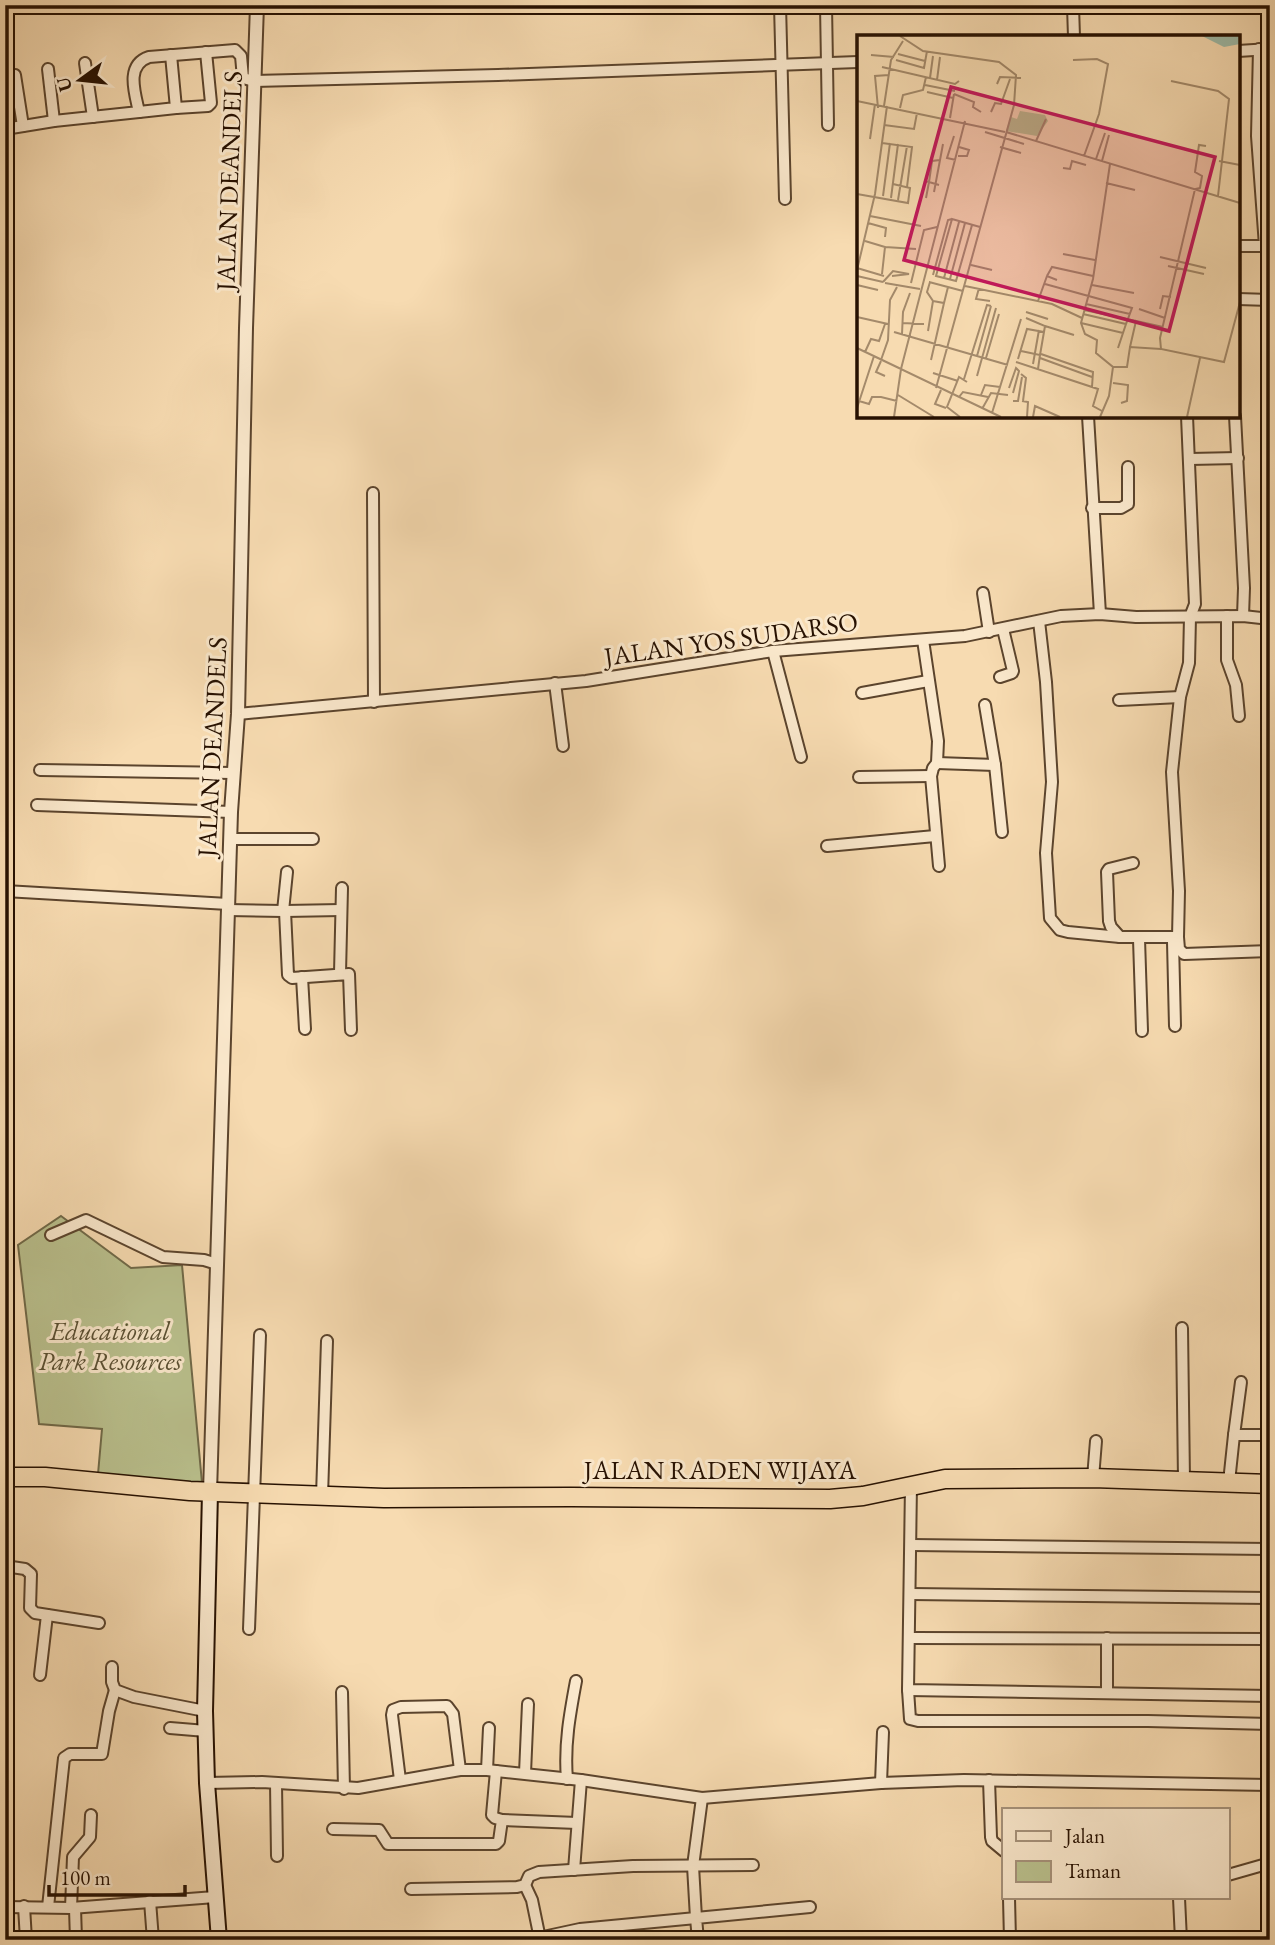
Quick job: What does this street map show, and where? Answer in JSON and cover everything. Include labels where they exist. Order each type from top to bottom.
[{"type":"highway","name":"JALAN RADEN WIJAYA","points":[[5,1477],[45,1477],[210,1492],[322,1496],[830,1499],[863,1496],[945,1479],[1093,1478],[1270,1483]]},
{"type":"main road","points":[[210,1492],[205,1710],[207,1783],[219,1940]]},
{"type":"street","name":"JALAN DEANDELS","points":[[210,1492],[230,839],[238,714],[246,325],[257,5]]},
{"type":"street","points":[[780,5],[785,199]]},
{"type":"street","points":[[826,5],[828,125]]},
{"type":"street","points":[[1073,6],[1074,35]]},
{"type":"street","points":[[1240,51],[1265,49],[1257,141],[1268,248],[1240,246]]},
{"type":"street","points":[[5,129],[54,121],[208,106],[211,103],[206,52]]},
{"type":"street","points":[[139,112],[133,70],[143,59],[206,52],[239,52],[243,78],[254,81],[857,62]]},
{"type":"street","points":[[171,55],[176,108]]},
{"type":"street","points":[[85,63],[93,117]]},
{"type":"street","points":[[48,69],[54,121]]},
{"type":"street","points":[[15,75],[23,126]]},
{"type":"street","points":[[1240,299],[1270,300]]},
{"type":"street","points":[[1087,418],[1100,614]]},
{"type":"street","points":[[1175,1027],[1175,937],[1180,891],[1172,772],[1180,697],[1189,663],[1190,617],[1195,604],[1187,418]]},
{"type":"street","points":[[1236,418],[1244,588],[1242,616]]},
{"type":"street","points":[[1190,462],[1238,462]]},
{"type":"street","points":[[1092,508],[1121,508],[1128,504],[1128,467]]},
{"type":"street","points":[[373,493],[374,702]]},
{"type":"street","points":[[983,593],[989,632]]},
{"type":"street","name":"JALAN YOS SUDARSO","points":[[238,714],[586,681],[773,651],[989,632],[1061,616],[1242,616],[1270,619]]},
{"type":"street","points":[[1227,617],[1227,660],[1236,685],[1239,716]]},
{"type":"street","points":[[1039,621],[1052,782],[1046,853],[1050,918],[1060,930],[1068,932],[1139,939],[1175,937]]},
{"type":"street","points":[[1000,677],[1012,674],[1013,671],[1003,629]]},
{"type":"street","points":[[923,639],[938,741],[937,763],[931,776],[939,866]]},
{"type":"street","points":[[773,651],[801,757]]},
{"type":"street","points":[[862,693],[928,681]]},
{"type":"street","points":[[555,683],[563,746]]},
{"type":"street","points":[[1119,701],[1180,697]]},
{"type":"street","points":[[985,705],[1002,832]]},
{"type":"street","points":[[937,763],[995,765]]},
{"type":"street","points":[[40,770],[233,773]]},
{"type":"street","points":[[859,777],[931,776]]},
{"type":"street","points":[[37,805],[231,812]]},
{"type":"street","points":[[827,846],[935,836]]},
{"type":"street","points":[[230,839],[313,839]]},
{"type":"street","points":[[1120,937],[1109,921],[1107,872],[1108,869],[1133,863]]},
{"type":"street","points":[[287,872],[284,911],[288,975],[292,978],[347,973],[350,977],[351,1030]]},
{"type":"street","points":[[340,973],[342,888]]},
{"type":"street","points":[[5,891],[284,911],[341,910]]},
{"type":"street","points":[[1175,937],[1184,954],[1270,951]]},
{"type":"street","points":[[1139,939],[1142,1031]]},
{"type":"street","points":[[302,977],[304,1029]]},
{"type":"street","points":[[51,1235],[86,1220],[163,1257],[217,1261]]},
{"type":"street","points":[[1182,1328],[1184,1480]]},
{"type":"street","points":[[249,1629],[260,1335]]},
{"type":"street","points":[[322,1496],[327,1341]]},
{"type":"street","points":[[1229,1482],[1241,1382]]},
{"type":"street","points":[[1234,1435],[1270,1435]]},
{"type":"street","points":[[1093,1478],[1096,1441]]},
{"type":"street","points":[[911,1485],[908,1690],[910,1719],[1270,1724]]},
{"type":"street","points":[[912,1545],[1270,1549]]},
{"type":"street","points":[[5,1566],[28,1571],[32,1580],[30,1608],[35,1613],[99,1623]]},
{"type":"street","points":[[911,1594],[1270,1598]]},
{"type":"street","points":[[40,1675],[47,1615]]},
{"type":"street","points":[[910,1638],[1270,1639]]},
{"type":"street","points":[[1107,1638],[1107,1692]]},
{"type":"street","points":[[112,1667],[111,1682],[116,1690],[134,1697],[205,1710]]},
{"type":"street","points":[[568,1779],[567,1733],[576,1681]]},
{"type":"street","points":[[48,1907],[64,1758],[70,1754],[101,1755],[116,1690]]},
{"type":"street","points":[[908,1690],[1270,1696]]},
{"type":"street","points":[[342,1692],[344,1789]]},
{"type":"street","points":[[525,1773],[528,1704]]},
{"type":"street","points":[[400,1780],[392,1715],[393,1710],[401,1707],[450,1708],[460,1770]]},
{"type":"street","points":[[170,1728],[206,1731]]},
{"type":"street","points":[[489,1728],[492,1815],[502,1820],[577,1823]]},
{"type":"street","points":[[881,1783],[883,1732]]},
{"type":"street","points":[[207,1783],[276,1783],[344,1789],[460,1770],[491,1770],[702,1798],[881,1783],[989,1780],[1270,1785]]},
{"type":"street","points":[[573,1870],[581,1780]]},
{"type":"street","points":[[989,1780],[992,1841],[1002,1849]]},
{"type":"street","points":[[276,1783],[277,1856]]},
{"type":"street","points":[[698,1940],[693,1866],[702,1798]]},
{"type":"street","points":[[76,1940],[73,1857],[90,1837],[91,1815]]},
{"type":"street","points":[[333,1829],[375,1829],[382,1832],[383,1839],[388,1844],[496,1844],[499,1841],[502,1820]]},
{"type":"street","points":[[990,1826],[1002,1826]]},
{"type":"street","points":[[1230,1874],[1270,1863]]},
{"type":"street","points":[[524,1885],[528,1876],[535,1872],[634,1866],[753,1865]]},
{"type":"street","points":[[524,1885],[531,1894],[541,1937],[592,1928],[810,1907]]},
{"type":"street","points":[[411,1889],[524,1885]]},
{"type":"street","points":[[5,1907],[73,1908],[215,1897]]},
{"type":"street","points":[[1009,1899],[1010,1940]]},
{"type":"street","points":[[1179,1899],[1181,1940]]},
{"type":"street","points":[[150,1901],[153,1940]]},
{"type":"street","points":[[24,1906],[26,1940]]},
{"type":"green space","name":"Educational Park Resources","points":[[61,1216],[131,1268],[182,1265],[202,1483],[98,1474],[102,1429],[39,1424],[18,1245]]}]
